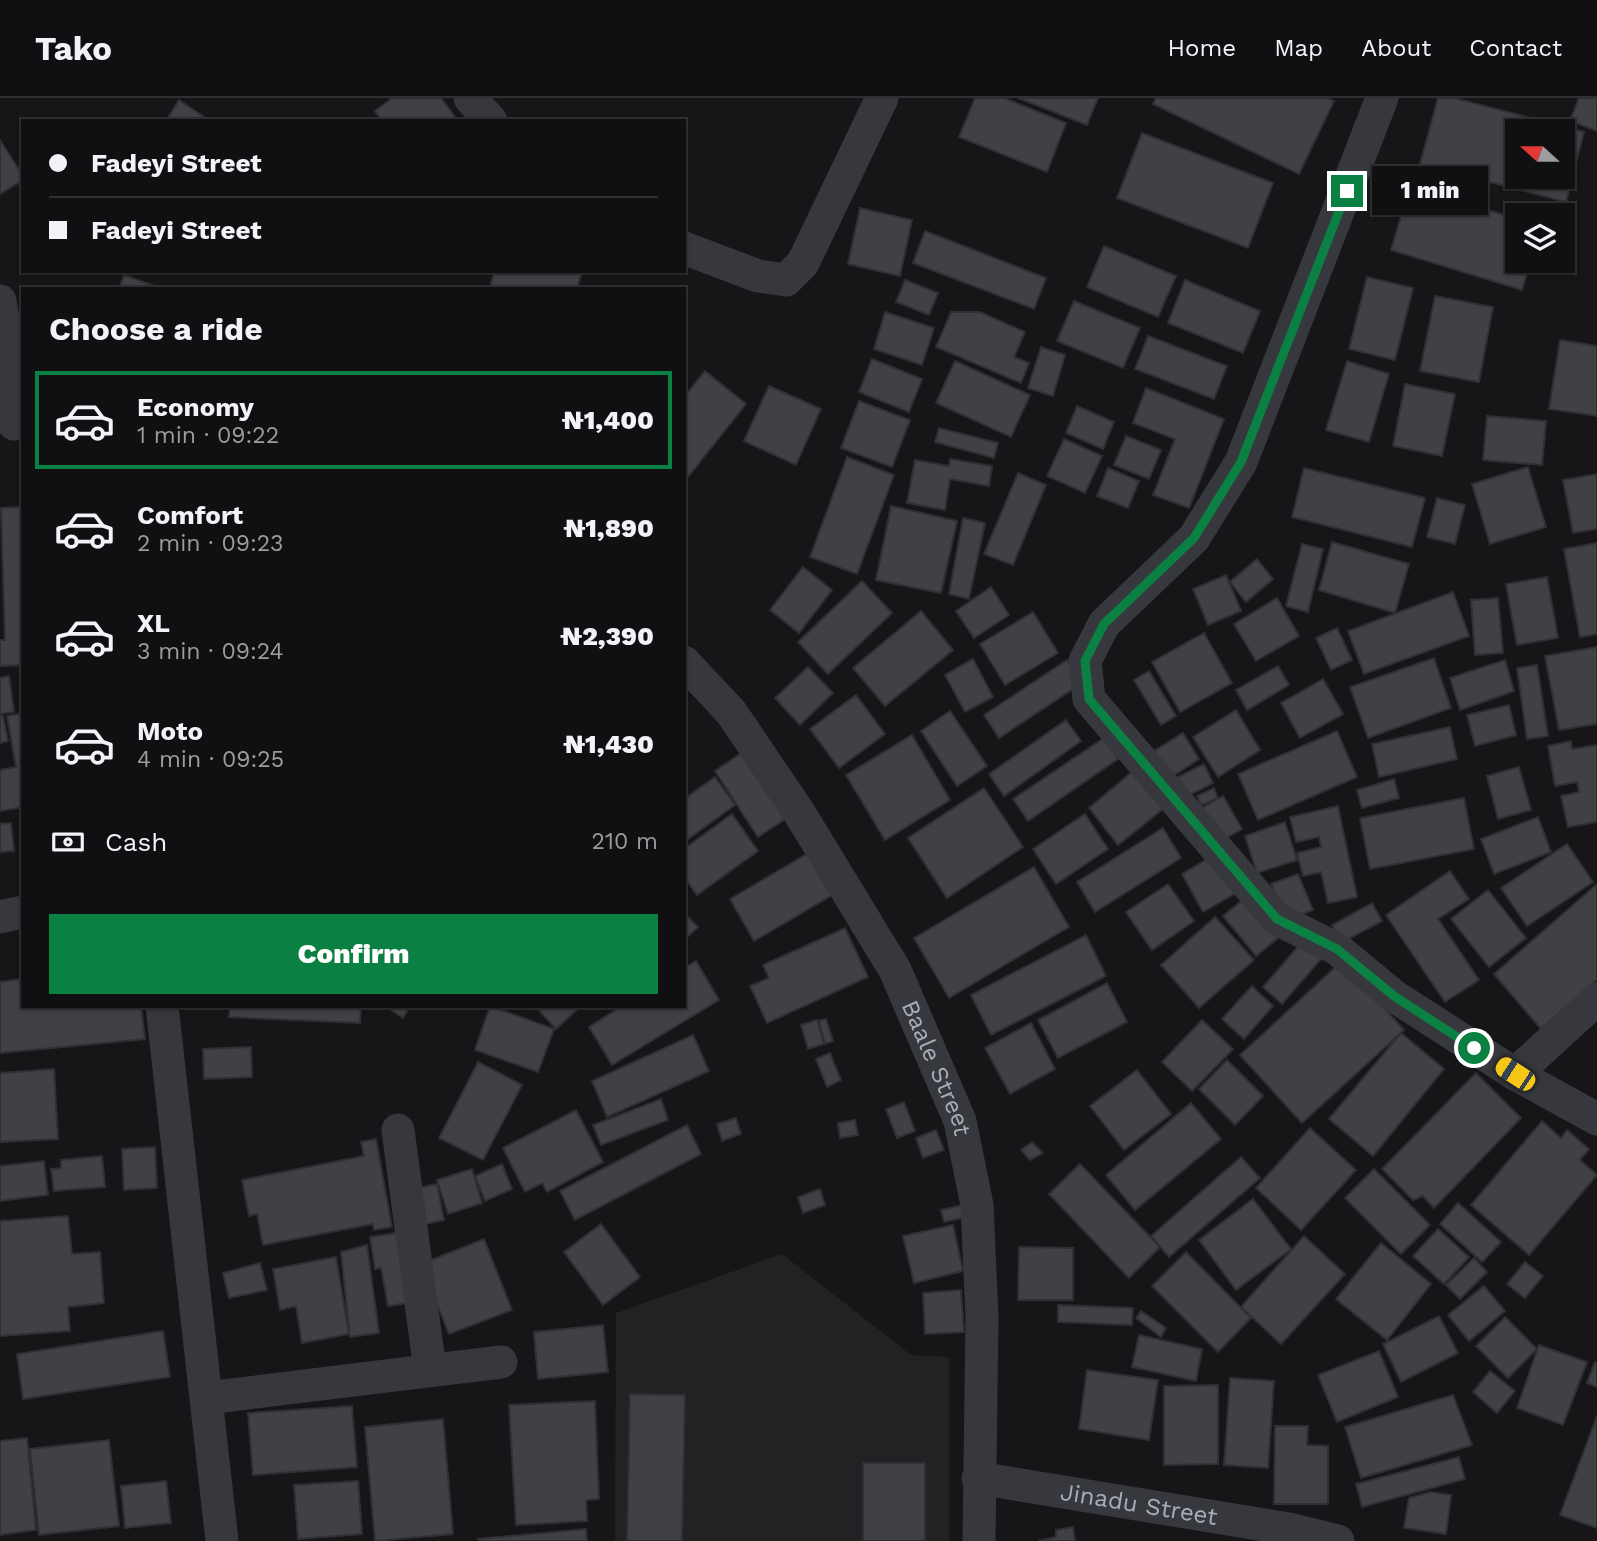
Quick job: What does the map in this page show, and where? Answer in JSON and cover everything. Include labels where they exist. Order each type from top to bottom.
[{"type":"street","points":[[470,98],[489,119]]},
{"type":"street","points":[[686,249],[758,276],[786,280],[803,263],[882,98]]},
{"type":"street","points":[[1382,98],[1241,462],[1194,538],[1104,624],[1085,661],[1089,699],[1277,919],[1337,949],[1394,996],[1515,1074],[1597,1119]]},
{"type":"street","points":[[0,301],[9,356],[12,425]]},
{"type":"street","name":"Baale Street","points":[[686,664],[731,712],[800,814],[895,970],[960,1121],[977,1205],[982,1317],[979,1541]]},
{"type":"street","points":[[0,917],[21,912]]},
{"type":"street","points":[[1515,1074],[1597,999]]},
{"type":"street","points":[[162,1008],[222,1541]]},
{"type":"street","points":[[398,1130],[430,1370]]},
{"type":"street","points":[[207,1398],[501,1362]]},
{"type":"street","name":"Jinadu Street","points":[[978,1478],[1289,1530],[1338,1541]]},
{"type":"shaded area","points":[[782,1254],[911,1355],[949,1357],[949,1541],[615,1541],[616,1313]]},
{"type":"building","points":[[392,98],[441,98],[457,119],[381,119],[375,111]]},
{"type":"building","points":[[975,98],[1004,98],[1066,123],[1047,172],[959,137]]},
{"type":"building","points":[[1018,98],[1098,98],[1087,125]]},
{"type":"building","points":[[1156,98],[1327,98],[1334,101],[1299,174],[1153,104]]},
{"type":"building","points":[[1438,98],[1454,98],[1534,119],[1505,119],[1505,186],[1420,164]]},
{"type":"building","points":[[1579,98],[1597,98],[1597,131],[1571,119]]},
{"type":"building","points":[[179,100],[207,119],[167,119]]},
{"type":"building","points":[[1575,130],[1584,132],[1575,167]]},
{"type":"building","points":[[1142,133],[1273,183],[1248,248],[1117,198]]},
{"type":"building","points":[[0,140],[21,173],[21,181],[0,194]]},
{"type":"building","points":[[1410,186],[1505,215],[1505,273],[1527,273],[1522,290],[1391,250]]},
{"type":"building","points":[[1516,189],[1569,189],[1566,202]]},
{"type":"building","points":[[860,208],[912,220],[900,276],[848,264]]},
{"type":"building","points":[[925,231],[1046,278],[1034,309],[913,263]]},
{"type":"building","points":[[1104,246],[1176,276],[1158,317],[1087,287]]},
{"type":"building","points":[[494,273],[581,273],[578,287],[490,287]]},
{"type":"building","points":[[124,275],[157,287],[122,287],[120,286]]},
{"type":"building","points":[[1367,277],[1413,288],[1395,360],[1349,349]]},
{"type":"building","points":[[905,280],[938,293],[929,315],[896,302]]},
{"type":"building","points":[[1185,280],[1260,311],[1243,353],[1168,323]]},
{"type":"building","points":[[1435,296],[1493,307],[1479,382],[1420,371]]},
{"type":"building","points":[[1074,301],[1140,328],[1123,368],[1057,341]]},
{"type":"building","points":[[885,312],[934,328],[922,365],[874,349]]},
{"type":"building","points":[[951,312],[980,312],[1025,332],[1014,357],[1029,363],[1021,383],[936,347]]},
{"type":"building","points":[[1148,336],[1227,366],[1214,399],[1135,369]]},
{"type":"building","points":[[1560,340],[1597,346],[1597,416],[1549,409]]},
{"type":"building","points":[[1041,347],[1065,355],[1053,396],[1028,388]]},
{"type":"building","points":[[872,359],[922,379],[909,412],[859,392]]},
{"type":"building","points":[[955,361],[1030,395],[1011,437],[936,403]]},
{"type":"building","points":[[1347,361],[1389,374],[1369,442],[1326,430]]},
{"type":"building","points":[[705,371],[746,404],[686,479],[686,395]]},
{"type":"building","points":[[1405,384],[1455,394],[1442,456],[1393,446]]},
{"type":"building","points":[[769,386],[821,409],[796,465],[744,441]]},
{"type":"building","points":[[1146,388],[1224,419],[1189,508],[1153,495],[1175,439],[1133,423]]},
{"type":"building","points":[[859,401],[910,420],[892,467],[841,448]]},
{"type":"building","points":[[1077,406],[1114,422],[1103,449],[1066,433]]},
{"type":"building","points":[[1487,416],[1546,421],[1542,465],[1483,460]]},
{"type":"building","points":[[939,428],[998,443],[994,458],[935,442]]},
{"type":"building","points":[[1126,436],[1161,450],[1149,479],[1114,465]]},
{"type":"building","points":[[1064,439],[1102,456],[1085,493],[1047,476]]},
{"type":"building","points":[[847,457],[894,475],[857,574],[810,557]]},
{"type":"building","points":[[950,459],[992,466],[989,486],[950,479],[945,510],[907,503],[915,460],[949,466]]},
{"type":"building","points":[[1528,467],[1546,527],[1490,544],[1472,484]]},
{"type":"building","points":[[1108,468],[1139,481],[1128,508],[1097,496]]},
{"type":"building","points":[[1304,468],[1425,498],[1412,547],[1292,517]]},
{"type":"building","points":[[1018,473],[1046,485],[1013,565],[984,554]]},
{"type":"building","points":[[1597,474],[1597,529],[1573,533],[1563,480]]},
{"type":"building","points":[[1437,498],[1465,505],[1455,544],[1427,537]]},
{"type":"building","points":[[891,506],[957,521],[941,593],[876,580]]},
{"type":"building","points":[[21,507],[21,665],[0,666],[0,640],[5,640],[1,508]]},
{"type":"building","points":[[963,518],[985,523],[969,599],[949,594]]},
{"type":"building","points":[[1332,542],[1409,564],[1395,613],[1319,590]]},
{"type":"building","points":[[1597,543],[1597,634],[1580,637],[1564,549]]},
{"type":"building","points":[[1302,544],[1323,549],[1308,612],[1286,606]]},
{"type":"building","points":[[1257,559],[1273,579],[1246,602],[1230,582]]},
{"type":"building","points":[[803,567],[832,590],[799,633],[770,610]]},
{"type":"building","points":[[1226,575],[1241,611],[1208,625],[1193,589]]},
{"type":"building","points":[[1547,577],[1558,638],[1517,645],[1506,584]]},
{"type":"building","points":[[862,581],[892,613],[828,674],[798,642]]},
{"type":"building","points":[[991,587],[1009,615],[974,638],[956,611]]},
{"type":"building","points":[[1453,592],[1469,636],[1364,674],[1348,631]]},
{"type":"building","points":[[1277,598],[1299,636],[1256,661],[1234,624]]},
{"type":"building","points":[[1498,598],[1503,653],[1475,655],[1471,600]]},
{"type":"building","points":[[921,611],[953,650],[885,706],[853,668]]},
{"type":"building","points":[[1033,612],[1058,653],[1005,685],[980,644]]},
{"type":"building","points":[[1337,628],[1352,660],[1331,670],[1316,638]]},
{"type":"building","points":[[1204,633],[1232,683],[1180,712],[1152,662]]},
{"type":"building","points":[[1597,647],[1597,724],[1559,730],[1545,656]]},
{"type":"building","points":[[1434,658],[1451,708],[1368,738],[1350,687]]},
{"type":"building","points":[[973,659],[993,697],[965,712],[945,675]]},
{"type":"building","points":[[1067,660],[1082,683],[999,738],[984,715]]},
{"type":"building","points":[[1505,660],[1514,691],[1460,710],[1450,678]]},
{"type":"building","points":[[1537,665],[1548,736],[1527,739],[1517,668]]},
{"type":"building","points":[[1278,666],[1289,685],[1247,710],[1236,690]]},
{"type":"building","points":[[808,667],[833,693],[800,725],[775,698]]},
{"type":"building","points":[[1149,671],[1176,716],[1161,725],[1134,680]]},
{"type":"building","points":[[9,676],[14,712],[0,714],[0,678]]},
{"type":"building","points":[[1323,679],[1343,714],[1300,738],[1281,703]]},
{"type":"building","points":[[856,695],[885,734],[839,768],[810,729]]},
{"type":"building","points":[[1509,705],[1516,735],[1475,746],[1467,715]]},
{"type":"building","points":[[1236,710],[1260,750],[1218,777],[1193,737]]},
{"type":"building","points":[[950,711],[987,766],[957,786],[921,731]]},
{"type":"building","points":[[21,713],[21,807],[0,811],[0,770],[16,767],[7,716]]},
{"type":"building","points":[[0,716],[3,716],[8,741],[0,743]]},
{"type":"building","points":[[1066,720],[1081,741],[1004,796],[989,774]]},
{"type":"building","points":[[1450,727],[1457,759],[1379,777],[1372,744]]},
{"type":"building","points":[[1337,731],[1357,777],[1258,820],[1238,774]]},
{"type":"building","points":[[1183,733],[1199,759],[1170,778],[1154,751]]},
{"type":"building","points":[[912,735],[950,800],[885,840],[846,775]]},
{"type":"building","points":[[1104,738],[1118,759],[1028,821],[1013,799]]},
{"type":"building","points":[[1571,741],[1572,749],[1597,745],[1597,822],[1568,827],[1561,796],[1579,792],[1577,782],[1555,786],[1548,746]]},
{"type":"building","points":[[743,752],[787,818],[758,837],[715,771]]},
{"type":"building","points":[[1204,764],[1213,783],[1182,799],[1172,780]]},
{"type":"building","points":[[1519,767],[1531,810],[1498,819],[1487,776]]},
{"type":"building","points":[[1133,771],[1163,809],[1118,845],[1089,808]]},
{"type":"building","points":[[715,777],[735,805],[686,841],[686,798]]},
{"type":"building","points":[[1394,779],[1399,798],[1362,808],[1357,790]]},
{"type":"building","points":[[984,788],[1023,847],[947,898],[908,838]]},
{"type":"building","points":[[1214,788],[1218,798],[1201,805],[1197,796]]},
{"type":"building","points":[[1223,796],[1242,829],[1217,843],[1198,810]]},
{"type":"building","points":[[1464,798],[1474,849],[1370,869],[1360,818]]},
{"type":"building","points":[[1338,806],[1357,897],[1328,903],[1321,872],[1303,876],[1297,853],[1321,847],[1319,837],[1296,842],[1290,817]]},
{"type":"building","points":[[732,814],[758,851],[697,895],[686,880],[686,848]]},
{"type":"building","points":[[1085,814],[1108,849],[1056,884],[1033,849]]},
{"type":"building","points":[[1538,817],[1551,852],[1494,874],[1481,839]]},
{"type":"building","points":[[1285,822],[1297,860],[1257,873],[1245,836]]},
{"type":"building","points":[[11,823],[14,851],[0,852],[0,824]]},
{"type":"building","points":[[1163,828],[1181,858],[1095,912],[1077,882]]},
{"type":"building","points":[[1567,844],[1593,882],[1527,926],[1501,888]]},
{"type":"building","points":[[812,851],[836,893],[754,941],[730,899]]},
{"type":"building","points":[[1214,855],[1236,893],[1203,912],[1182,874]]},
{"type":"building","points":[[1034,867],[1069,927],[949,998],[914,938]]},
{"type":"building","points":[[1450,871],[1469,899],[1438,919],[1479,980],[1445,1002],[1386,915]]},
{"type":"building","points":[[1298,874],[1313,910],[1286,921],[1271,884]]},
{"type":"building","points":[[1168,884],[1194,921],[1152,950],[1126,912]]},
{"type":"building","points":[[1597,884],[1597,980],[1541,1029],[1494,974]]},
{"type":"building","points":[[1488,890],[1526,938],[1489,967],[1451,919]]},
{"type":"building","points":[[1245,898],[1278,938],[1256,956],[1223,916]]},
{"type":"building","points":[[1372,903],[1382,921],[1341,943],[1332,925]]},
{"type":"building","points":[[686,915],[698,927],[686,938]]},
{"type":"building","points":[[1215,917],[1254,960],[1199,1008],[1161,965]]},
{"type":"building","points":[[845,928],[868,977],[767,1023],[750,986],[769,978],[763,965]]},
{"type":"building","points":[[1086,935],[1106,976],[991,1035],[971,995]]},
{"type":"building","points":[[1302,942],[1322,958],[1282,1004],[1263,987]]},
{"type":"building","points":[[696,961],[719,1000],[612,1065],[589,1027],[619,1008],[686,1008],[686,967]]},
{"type":"building","points":[[1342,961],[1404,1030],[1302,1123],[1240,1055]]},
{"type":"building","points":[[21,979],[21,1008],[141,1008],[145,1039],[0,1053],[0,982]]},
{"type":"building","points":[[1107,983],[1127,1022],[1058,1058],[1038,1020]]},
{"type":"building","points":[[1252,986],[1273,1006],[1244,1039],[1222,1019]]},
{"type":"building","points":[[230,1008],[361,1008],[360,1023],[229,1017]]},
{"type":"building","points":[[388,1008],[409,1008],[403,1018]]},
{"type":"building","points":[[489,1008],[554,1029],[538,1072],[475,1050]]},
{"type":"building","points":[[537,1008],[579,1008],[556,1029]]},
{"type":"building","points":[[826,1019],[833,1041],[825,1044],[819,1021]]},
{"type":"building","points":[[817,1020],[824,1044],[808,1049],[801,1025]]},
{"type":"building","points":[[1202,1020],[1233,1049],[1192,1091],[1162,1062]]},
{"type":"building","points":[[1031,1023],[1055,1069],[1010,1094],[985,1048]]},
{"type":"building","points":[[1401,1033],[1444,1069],[1373,1156],[1329,1119]]},
{"type":"building","points":[[693,1035],[709,1071],[607,1117],[592,1081]]},
{"type":"building","points":[[251,1047],[252,1077],[204,1079],[203,1049]]},
{"type":"building","points":[[830,1053],[841,1080],[827,1087],[816,1059]]},
{"type":"building","points":[[1227,1060],[1263,1096],[1235,1125],[1199,1089]]},
{"type":"building","points":[[478,1062],[522,1085],[483,1160],[439,1138]]},
{"type":"building","points":[[54,1069],[58,1139],[0,1142],[0,1073]]},
{"type":"building","points":[[1137,1070],[1171,1114],[1124,1150],[1090,1106]]},
{"type":"building","points":[[1476,1073],[1521,1118],[1434,1208],[1423,1196],[1413,1200],[1382,1169]]},
{"type":"building","points":[[661,1099],[668,1120],[601,1145],[593,1125]]},
{"type":"building","points":[[904,1102],[915,1131],[897,1138],[886,1109]]},
{"type":"building","points":[[1191,1103],[1221,1139],[1135,1210],[1106,1175]]},
{"type":"building","points":[[576,1110],[603,1162],[547,1192],[542,1183],[525,1192],[503,1148]]},
{"type":"building","points":[[736,1118],[741,1134],[722,1141],[717,1124]]},
{"type":"building","points":[[855,1120],[858,1135],[840,1138],[838,1123]]},
{"type":"building","points":[[1542,1121],[1561,1138],[1567,1130],[1589,1149],[1580,1160],[1597,1175],[1529,1255],[1471,1205]]},
{"type":"building","points":[[687,1125],[701,1154],[575,1220],[560,1191]]},
{"type":"building","points":[[1310,1128],[1356,1170],[1301,1230],[1256,1188]]},
{"type":"building","points":[[936,1130],[944,1150],[923,1158],[916,1138]]},
{"type":"building","points":[[376,1139],[392,1227],[374,1230],[373,1224],[263,1245],[257,1214],[249,1216],[242,1180],[364,1156],[361,1142]]},
{"type":"building","points":[[1032,1142],[1043,1153],[1030,1160],[1021,1150]]},
{"type":"building","points":[[155,1147],[157,1188],[124,1190],[122,1149]]},
{"type":"building","points":[[102,1156],[105,1187],[54,1191],[51,1169],[61,1168],[61,1160]]},
{"type":"building","points":[[1241,1157],[1260,1178],[1169,1257],[1151,1236]]},
{"type":"building","points":[[44,1161],[48,1195],[0,1201],[0,1166]]},
{"type":"building","points":[[502,1164],[512,1189],[485,1201],[475,1176]]},
{"type":"building","points":[[1080,1164],[1160,1247],[1129,1278],[1049,1194]]},
{"type":"building","points":[[472,1169],[482,1203],[448,1214],[437,1180]]},
{"type":"building","points":[[1374,1169],[1430,1225],[1401,1254],[1345,1198]]},
{"type":"building","points":[[437,1184],[444,1220],[420,1225],[412,1189]]},
{"type":"building","points":[[820,1189],[825,1205],[803,1213],[798,1197]]},
{"type":"building","points":[[1253,1199],[1291,1249],[1236,1290],[1199,1240]]},
{"type":"building","points":[[1458,1203],[1501,1242],[1482,1262],[1440,1224]]},
{"type":"building","points":[[963,1205],[966,1217],[944,1222],[941,1210]]},
{"type":"building","points":[[68,1216],[72,1254],[100,1252],[104,1303],[68,1307],[70,1331],[0,1336],[0,1221]]},
{"type":"building","points":[[601,1224],[640,1277],[603,1305],[564,1252]]},
{"type":"building","points":[[953,1225],[963,1271],[914,1283],[903,1236]]},
{"type":"building","points":[[1438,1229],[1469,1257],[1444,1284],[1413,1256]]},
{"type":"building","points":[[403,1232],[414,1302],[388,1306],[381,1268],[375,1269],[370,1237]]},
{"type":"building","points":[[1304,1236],[1345,1274],[1281,1344],[1241,1307]]},
{"type":"building","points":[[484,1239],[512,1310],[449,1334],[421,1264]]},
{"type":"building","points":[[1381,1243],[1431,1284],[1387,1340],[1336,1299]]},
{"type":"building","points":[[367,1245],[379,1333],[350,1337],[341,1252]]},
{"type":"building","points":[[1019,1247],[1073,1248],[1073,1300],[1018,1300]]},
{"type":"building","points":[[1186,1252],[1251,1318],[1218,1352],[1152,1286]]},
{"type":"building","points":[[336,1257],[349,1334],[302,1343],[296,1306],[280,1310],[273,1269]]},
{"type":"building","points":[[1474,1258],[1487,1272],[1460,1299],[1446,1285]]},
{"type":"building","points":[[1525,1262],[1543,1276],[1525,1298],[1507,1284]]},
{"type":"building","points":[[260,1263],[267,1290],[229,1298],[223,1273]]},
{"type":"building","points":[[1484,1286],[1505,1311],[1469,1341],[1448,1315]]},
{"type":"building","points":[[961,1290],[964,1332],[925,1334],[923,1293]]},
{"type":"building","points":[[1058,1305],[1133,1308],[1132,1325],[1058,1322]]},
{"type":"building","points":[[1141,1311],[1166,1328],[1161,1337],[1136,1318]]},
{"type":"building","points":[[1439,1316],[1458,1353],[1401,1382],[1383,1344]]},
{"type":"building","points":[[1505,1317],[1537,1349],[1508,1378],[1476,1346]]},
{"type":"building","points":[[603,1325],[608,1372],[538,1379],[534,1332]]},
{"type":"building","points":[[163,1331],[170,1377],[23,1399],[17,1354]]},
{"type":"building","points":[[1139,1335],[1202,1349],[1196,1381],[1132,1367]]},
{"type":"building","points":[[1539,1345],[1587,1362],[1563,1425],[1517,1408]]},
{"type":"building","points":[[1379,1351],[1398,1397],[1337,1422],[1318,1375]]},
{"type":"building","points":[[1595,1362],[1597,1363],[1597,1387],[1587,1383]]},
{"type":"building","points":[[1087,1370],[1158,1380],[1149,1440],[1079,1429]]},
{"type":"building","points":[[1490,1371],[1515,1391],[1497,1413],[1473,1392]]},
{"type":"building","points":[[1230,1378],[1274,1381],[1268,1468],[1224,1465]]},
{"type":"building","points":[[1218,1385],[1218,1464],[1164,1465],[1164,1386]]},
{"type":"building","points":[[630,1394],[685,1395],[682,1541],[627,1541]]},
{"type":"building","points":[[1453,1395],[1472,1445],[1361,1478],[1345,1427]]},
{"type":"building","points":[[595,1401],[599,1499],[586,1500],[587,1521],[516,1525],[509,1405]]},
{"type":"building","points":[[352,1406],[357,1467],[253,1475],[248,1413]]},
{"type":"building","points":[[1597,1416],[1597,1528],[1560,1515]]},
{"type":"building","points":[[443,1419],[453,1534],[375,1541],[365,1427]]},
{"type":"building","points":[[1275,1426],[1308,1426],[1307,1445],[1328,1446],[1328,1504],[1274,1504]]},
{"type":"building","points":[[27,1438],[36,1530],[0,1535],[0,1441]]},
{"type":"building","points":[[109,1440],[119,1526],[39,1535],[30,1449]]},
{"type":"building","points":[[1459,1457],[1465,1479],[1362,1507],[1356,1484]]},
{"type":"building","points":[[863,1463],[925,1463],[925,1541],[863,1541]]},
{"type":"building","points":[[166,1481],[171,1523],[125,1528],[121,1486]]},
{"type":"building","points":[[358,1481],[362,1534],[298,1539],[294,1485]]},
{"type":"building","points":[[1430,1492],[1451,1495],[1446,1534],[1404,1528],[1409,1498]]},
{"type":"building","points":[[1073,1527],[1075,1541],[1038,1541],[1056,1537],[1056,1530]]},
{"type":"building","points":[[586,1529],[587,1541],[478,1541],[478,1539]]},
{"type":"route","points":[[1347,191],[1241,462],[1194,538],[1104,624],[1085,661],[1089,699],[1277,919],[1337,949],[1394,996],[1474,1048]]}]
